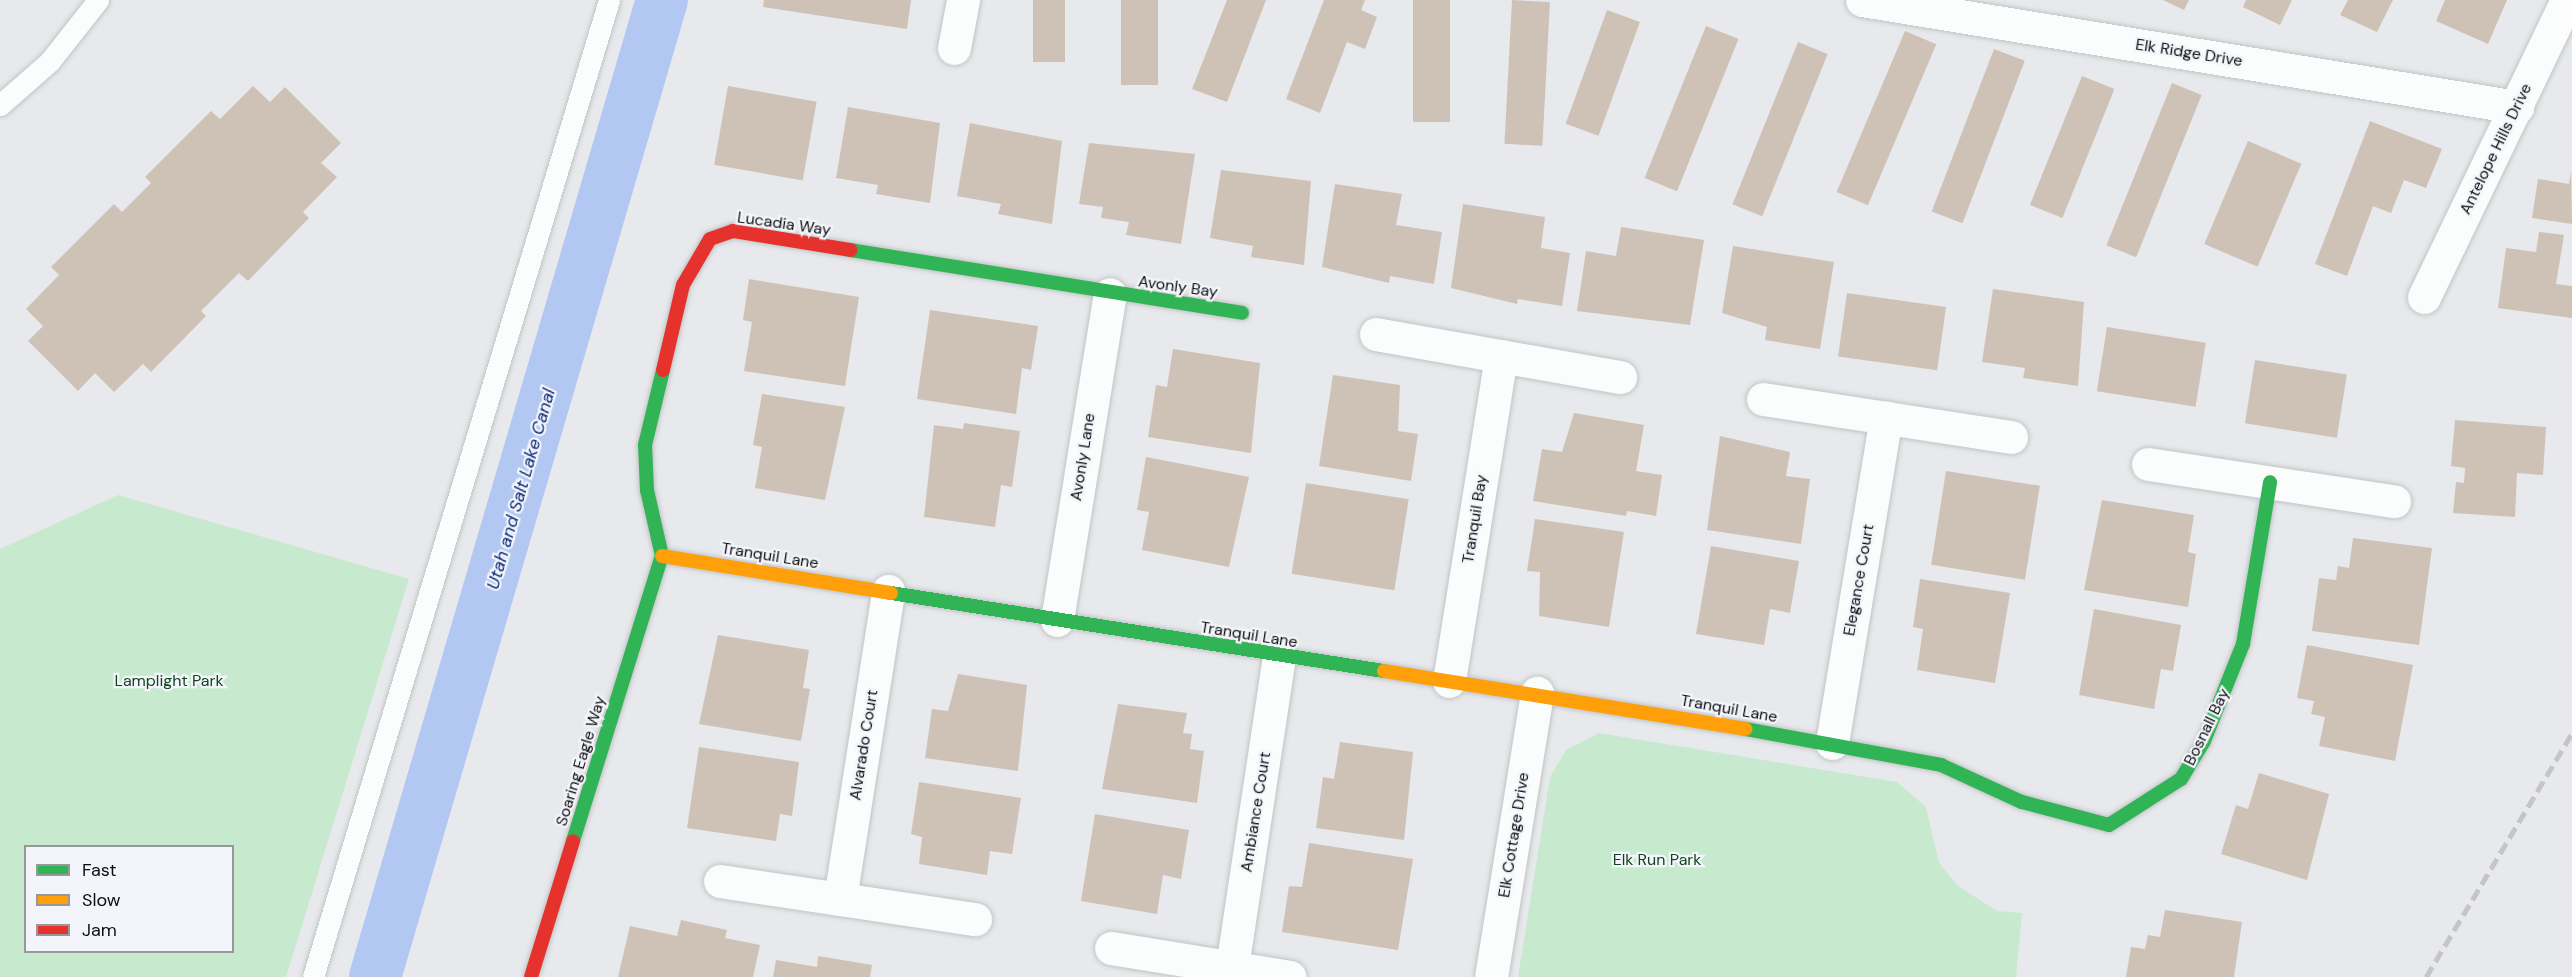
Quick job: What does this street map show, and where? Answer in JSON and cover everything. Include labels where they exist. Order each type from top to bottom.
[{"type":"street","points":[[954,48],[963,0]]},
{"type":"street","name":"Elk Ridge Drive","points":[[1862,0],[2517,107]]},
{"type":"street","name":"Antelope Hills Drive","points":[[2424,297],[2567,0]]},
{"type":"street","name":"Lucadia Way","points":[[662,556],[647,490],[645,445],[683,285],[710,239],[733,231],[1110,294]]},
{"type":"street","name":"Avonly Bay","points":[[1110,294],[1242,313]]},
{"type":"street","name":"Avonly Lane","points":[[1057,620],[1110,294]]},
{"type":"street","points":[[1376,334],[1620,377]]},
{"type":"street","name":"Tranquil Bay","points":[[1449,681],[1502,356]]},
{"type":"street","points":[[1763,399],[2011,437]]},
{"type":"street","name":"Elegance Court","points":[[1832,744],[1886,417]]},
{"type":"street","points":[[2148,464],[2394,501]]},
{"type":"street","name":"Bosnall Bay","points":[[1832,744],[1941,765],[2022,802],[2109,825],[2181,779],[2204,741],[2243,644],[2270,482]]},
{"type":"street","name":"Tranquil Lane","points":[[662,556],[888,591],[1279,657],[1537,693],[1832,744]]},
{"type":"street","name":"Soaring Eagle Way","points":[[531,977],[662,556]]},
{"type":"street","name":"Alvarado Court","points":[[840,899],[888,591]]},
{"type":"street","name":"Ambiance Court","points":[[1232,967],[1279,657]]},
{"type":"street","name":"Elk Cottage Drive","points":[[1491,977],[1537,693]]},
{"type":"street","points":[[720,881],[975,919]]},
{"type":"street","points":[[1112,948],[1290,977]]},
{"type":"lane","points":[[0,105],[50,62],[98,0]]},
{"type":"lane","points":[[313,977],[609,0]]},
{"type":"green space","name":"Lamplight Park","points":[[118,495],[409,579],[286,977],[0,977],[0,549]]},
{"type":"green space","name":"Elk Run Park","points":[[1599,733],[1897,782],[1926,807],[1939,863],[1958,886],[1997,911],[2022,913],[2016,977],[1518,977],[1550,777],[1566,750]]},
{"type":"building","points":[[764,0],[911,0],[907,29],[763,7]]},
{"type":"building","points":[[1033,0],[1065,0],[1065,62],[1033,62]]},
{"type":"building","points":[[1121,0],[1158,0],[1158,85],[1121,85]]},
{"type":"building","points":[[1227,0],[1266,0],[1227,102],[1192,89]]},
{"type":"building","points":[[1324,0],[1365,0],[1361,10],[1377,17],[1365,49],[1347,42],[1320,113],[1286,99]]},
{"type":"building","points":[[1413,0],[1450,0],[1450,122],[1413,122]]},
{"type":"building","points":[[1512,0],[1550,2],[1542,146],[1504,144]]},
{"type":"building","points":[[2163,0],[2189,0],[2184,10]]},
{"type":"building","points":[[2246,0],[2292,0],[2280,25],[2243,7]]},
{"type":"building","points":[[2348,0],[2393,0],[2377,32],[2340,15]]},
{"type":"building","points":[[2445,0],[2507,0],[2488,44],[2436,21]]},
{"type":"building","points":[[1607,10],[1640,22],[1599,136],[1566,124]]},
{"type":"building","points":[[1706,26],[1738,39],[1677,191],[1645,178]]},
{"type":"building","points":[[1905,31],[1936,44],[1868,205],[1837,192]]},
{"type":"building","points":[[1798,42],[1828,54],[1762,216],[1732,204]]},
{"type":"building","points":[[1994,49],[2025,61],[1962,223],[1932,211]]},
{"type":"building","points":[[2082,76],[2114,89],[2062,218],[2030,205]]},
{"type":"building","points":[[2172,83],[2202,95],[2136,257],[2106,245]]},
{"type":"building","points":[[253,86],[270,102],[285,87],[341,143],[321,163],[337,177],[303,212],[309,218],[248,281],[239,273],[201,311],[206,316],[151,372],[143,364],[114,392],[95,373],[78,391],[28,341],[43,326],[26,309],[59,275],[51,267],[114,204],[122,212],[151,183],[145,177],[211,111],[220,119]]},
{"type":"building","points":[[728,86],[817,102],[803,180],[714,165]]},
{"type":"building","points":[[848,107],[940,123],[930,203],[876,194],[878,185],[836,178]]},
{"type":"building","points":[[2370,121],[2442,149],[2426,188],[2404,180],[2391,213],[2373,206],[2347,276],[2315,264]]},
{"type":"building","points":[[970,123],[1062,141],[1052,224],[998,214],[1001,204],[957,196]]},
{"type":"building","points":[[2248,141],[2301,164],[2258,267],[2204,244]]},
{"type":"building","points":[[1089,143],[1195,154],[1181,244],[1126,235],[1129,222],[1101,218],[1103,207],[1079,204]]},
{"type":"building","points":[[1221,170],[1311,181],[1304,265],[1251,257],[1253,246],[1210,238]]},
{"type":"building","points":[[2571,171],[2572,224],[2532,218],[2538,179],[2569,184]]},
{"type":"building","points":[[1335,184],[1402,194],[1396,225],[1442,232],[1434,284],[1390,276],[1389,283],[1322,267]]},
{"type":"building","points":[[1463,204],[1545,217],[1541,248],[1570,253],[1562,306],[1518,299],[1517,304],[1451,288]]},
{"type":"building","points":[[1621,227],[1704,240],[1690,325],[1577,311],[1586,251],[1616,256]]},
{"type":"building","points":[[2539,232],[2564,235],[2556,284],[2572,286],[2572,318],[2498,308],[2506,248],[2536,252]]},
{"type":"building","points":[[1733,246],[1834,262],[1820,349],[1765,340],[1767,327],[1722,313]]},
{"type":"building","points":[[749,279],[859,297],[845,386],[744,371],[752,322],[743,320]]},
{"type":"building","points":[[1993,289],[2084,302],[2078,386],[2023,378],[2025,368],[1982,362]]},
{"type":"building","points":[[1847,293],[1946,307],[1937,370],[1838,356]]},
{"type":"building","points":[[930,310],[1038,326],[1031,370],[1022,368],[1016,414],[917,399]]},
{"type":"building","points":[[2107,327],[2206,343],[2196,407],[2097,391]]},
{"type":"building","points":[[1173,349],[1260,363],[1251,453],[1148,437],[1156,385],[1167,387]]},
{"type":"building","points":[[2255,360],[2347,375],[2337,438],[2245,423]]},
{"type":"building","points":[[1333,375],[1400,385],[1398,431],[1418,434],[1411,481],[1319,466]]},
{"type":"building","points":[[762,394],[845,407],[825,500],[755,488],[762,447],[753,445]]},
{"type":"building","points":[[1574,413],[1644,425],[1636,471],[1662,475],[1656,516],[1627,511],[1626,516],[1533,501],[1542,449],[1562,452]]},
{"type":"building","points":[[2455,420],[2546,427],[2543,475],[2517,473],[2515,517],[2453,513],[2456,482],[2464,483],[2465,468],[2451,466]]},
{"type":"building","points":[[964,423],[1020,431],[1012,487],[1001,485],[995,527],[924,517],[934,425],[963,429]]},
{"type":"building","points":[[1720,436],[1790,452],[1786,476],[1810,479],[1801,544],[1707,530]]},
{"type":"building","points":[[1146,457],[1249,477],[1229,567],[1142,550],[1149,512],[1137,510]]},
{"type":"building","points":[[1946,471],[2040,486],[2025,580],[1931,565]]},
{"type":"building","points":[[1306,483],[1409,499],[1394,590],[1292,574]]},
{"type":"building","points":[[2102,500],[2194,515],[2188,552],[2196,554],[2188,607],[2084,590]]},
{"type":"building","points":[[1535,519],[1624,532],[1609,627],[1539,616],[1540,572],[1527,571]]},
{"type":"building","points":[[2353,538],[2432,548],[2419,645],[2312,631],[2319,578],[2336,580],[2338,566],[2349,568]]},
{"type":"building","points":[[1711,546],[1799,561],[1790,613],[1770,609],[1764,645],[1696,634]]},
{"type":"building","points":[[1920,579],[2010,593],[1995,683],[1917,670],[1923,629],[1913,627]]},
{"type":"building","points":[[2094,609],[2181,625],[2173,671],[2161,669],[2154,709],[2079,695]]},
{"type":"building","points":[[718,635],[809,650],[803,688],[810,689],[801,741],[699,724]]},
{"type":"building","points":[[2307,645],[2413,665],[2395,761],[2319,746],[2325,717],[2311,714],[2314,701],[2297,698]]},
{"type":"building","points":[[958,674],[1027,685],[1018,771],[925,758],[932,709],[948,711]]},
{"type":"building","points":[[1118,704],[1187,713],[1183,733],[1192,734],[1190,749],[1204,751],[1197,803],[1102,789]]},
{"type":"building","points":[[1340,742],[1413,752],[1404,840],[1316,828],[1323,777],[1334,779]]},
{"type":"building","points":[[699,747],[799,762],[792,816],[780,814],[776,841],[687,828]]},
{"type":"building","points":[[2259,773],[2329,794],[2307,880],[2221,854],[2236,805],[2248,809]]},
{"type":"building","points":[[919,782],[1021,798],[1012,854],[990,851],[987,875],[919,864],[922,837],[911,834]]},
{"type":"building","points":[[1095,814],[1189,830],[1181,879],[1163,875],[1157,914],[1081,901]]},
{"type":"building","points":[[1309,843],[1413,859],[1398,950],[1282,932],[1289,886],[1302,887]]},
{"type":"building","points":[[2165,910],[2242,922],[2234,977],[2126,977],[2131,947],[2145,949],[2148,935],[2160,937]]},
{"type":"building","points":[[681,920],[727,930],[725,938],[760,945],[753,977],[618,977],[630,926],[677,936]]},
{"type":"building","points":[[818,956],[872,965],[870,977],[773,977],[776,960],[817,967]]},
{"type":"waterway","name":"Utah and Salt Lake Canal","points":[[375,977],[662,0]]},
{"type":"railway","points":[[2426,977],[2572,733]]},
{"type":"traffic: fast","points":[[850,250],[1242,313]]},
{"type":"traffic: fast","points":[[573,841],[662,556],[647,490],[645,445],[663,370]]},
{"type":"traffic: fast","points":[[1745,729],[1941,765],[2022,802],[2109,825],[2181,779],[2204,741],[2243,644],[2270,482]]},
{"type":"traffic: fast","points":[[891,593],[1384,671]]},
{"type":"traffic: slow","points":[[662,556],[891,593]]},
{"type":"traffic: slow","points":[[1384,671],[1745,729]]},
{"type":"traffic: jam","points":[[663,370],[683,285],[710,239],[733,231],[850,250]]},
{"type":"traffic: jam","points":[[531,977],[573,841]]}]
